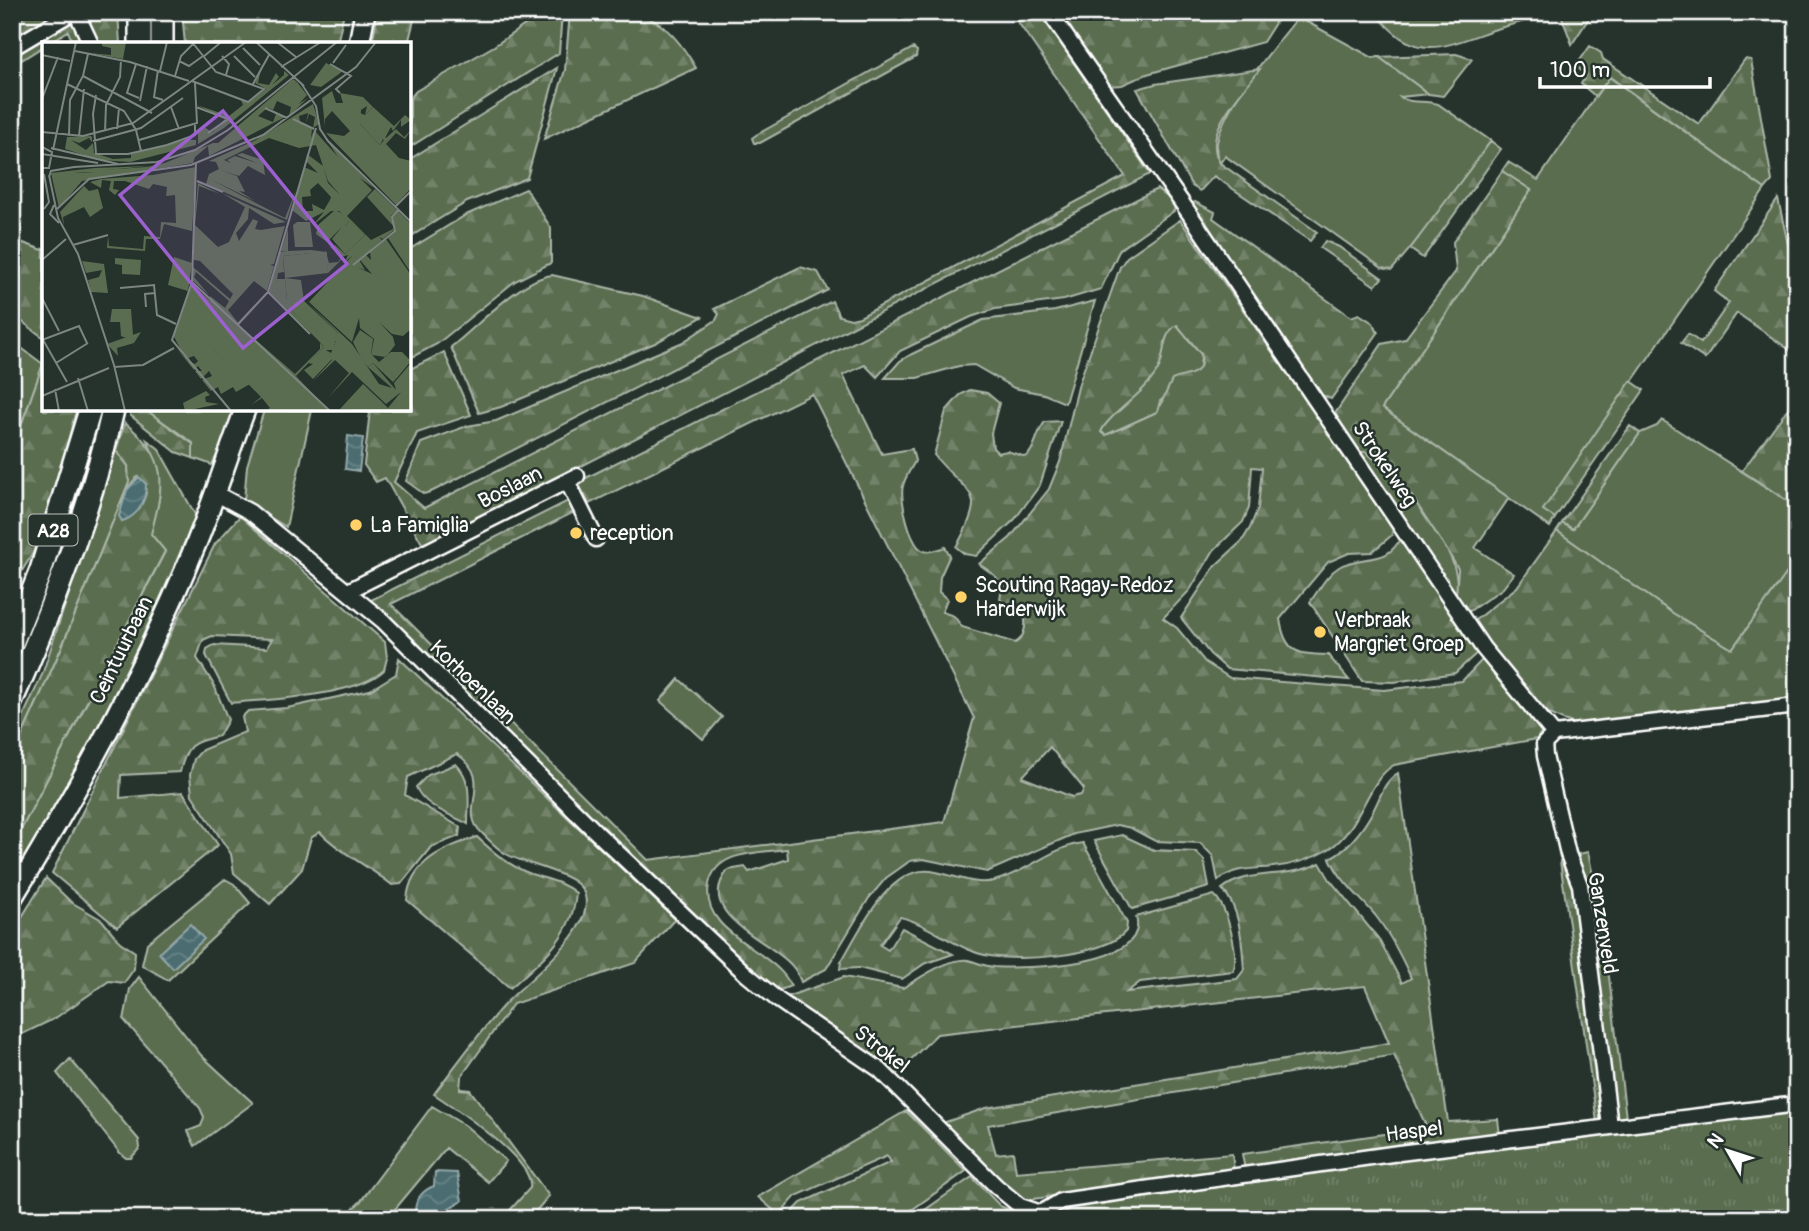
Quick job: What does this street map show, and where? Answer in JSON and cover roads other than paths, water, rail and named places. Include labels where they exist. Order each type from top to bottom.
[{"type":"highway","points":[[140,12],[140,42]]},
{"type":"highway","points":[[162,12],[162,42]]},
{"type":"highway","name":"A28","points":[[12,643],[41,570],[89,413]]},
{"type":"highway","name":"A28","points":[[12,700],[48,615],[111,419]]},
{"type":"main road","points":[[359,42],[365,12]]},
{"type":"main road","name":"Ceintuurbaan","points":[[12,898],[101,742],[146,653],[195,547],[245,411]]},
{"type":"street","points":[[12,48],[75,12],[90,42]]},
{"type":"street","name":"Strokelweg","points":[[1049,12],[1189,213],[1483,648],[1555,734]]},
{"type":"street","name":"Boslaan","points":[[348,591],[572,479],[596,539]]},
{"type":"street","name":"Korhoenlaan","points":[[215,493],[241,505],[383,621],[687,919]]},
{"type":"street","points":[[1555,734],[1797,706]]},
{"type":"street","name":"Ganzenveld","points":[[1555,734],[1544,744],[1545,755],[1568,854],[1580,885],[1610,1126]]},
{"type":"street","name":"Strokel","points":[[687,919],[778,1000],[880,1070],[996,1186],[1020,1206],[1042,1216]]},
{"type":"street","name":"Haspel","points":[[1042,1216],[1062,1201],[1610,1126],[1797,1104]]},
{"type":"water","points":[[348,436],[363,438],[359,471],[345,469]]},
{"type":"water","points":[[139,477],[146,484],[143,502],[133,516],[122,521],[119,516],[127,490]]},
{"type":"water","points":[[190,924],[204,939],[173,968],[159,953]]},
{"type":"water","points":[[435,1172],[457,1173],[462,1201],[449,1208],[440,1219],[424,1219],[415,1212],[415,1207],[420,1196],[434,1186]]},
{"type":"place","name":"La Famiglia","points":[[356,525]]},
{"type":"place","name":"reception","points":[[576,533]]},
{"type":"place","name":"Scouting Ragay-Redoz Harderwijk","points":[[961,597]]},
{"type":"place","name":"Verbraak Margriet Groep","points":[[1320,632]]}]
